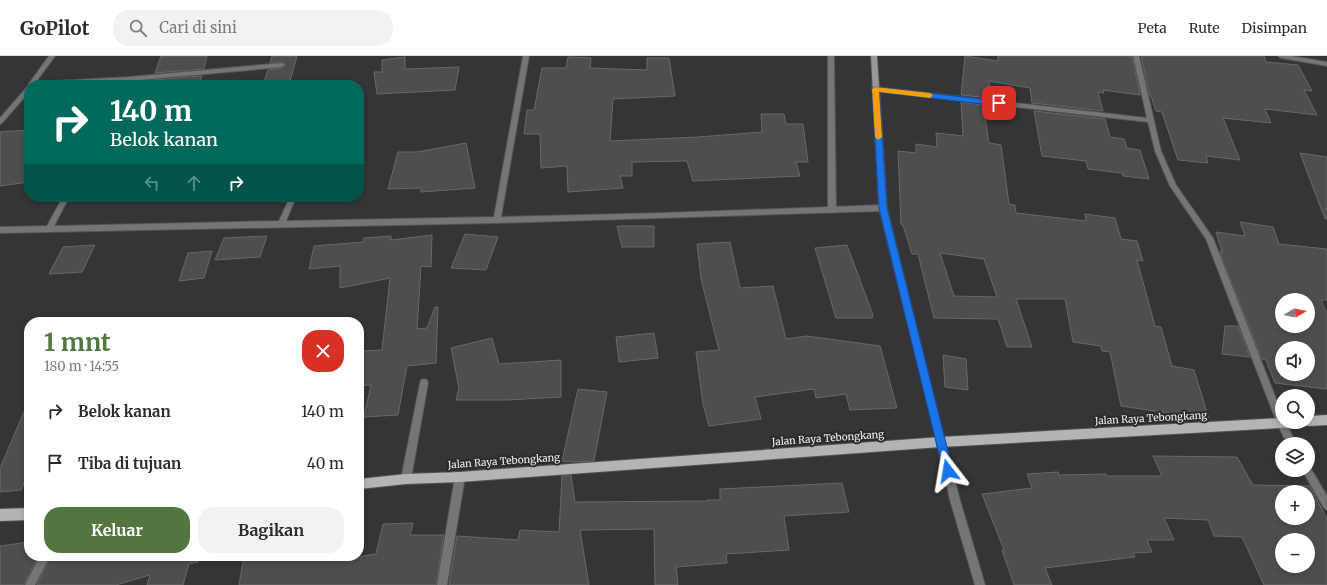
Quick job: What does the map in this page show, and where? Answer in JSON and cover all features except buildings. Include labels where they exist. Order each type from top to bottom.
[{"type":"main road","points":[[874,56],[883,208],[941,442]]},
{"type":"main road","points":[[1315,421],[1327,420]]},
{"type":"main road","name":"Jalan Raya Tebongkang","points":[[364,483],[406,479],[460,477],[941,442],[1275,423]]},
{"type":"main road","points":[[0,515],[24,514]]},
{"type":"street","points":[[35,80],[52,56]]},
{"type":"street","points":[[498,220],[526,56]]},
{"type":"street","points":[[831,56],[832,210]]},
{"type":"street","points":[[1136,56],[1158,151],[1173,186],[1208,238],[1275,408]]},
{"type":"street","points":[[1281,56],[1327,64]]},
{"type":"street","points":[[115,80],[282,64]]},
{"type":"street","points":[[875,89],[1151,120]]},
{"type":"street","points":[[0,122],[24,94]]},
{"type":"street","points":[[49,229],[63,202]]},
{"type":"street","points":[[282,223],[291,202]]},
{"type":"street","points":[[0,230],[282,223],[498,220],[883,208]]},
{"type":"street","points":[[406,479],[424,383]]},
{"type":"street","points":[[941,442],[955,500],[980,585]]},
{"type":"street","points":[[442,585],[460,477]]},
{"type":"street","points":[[1311,477],[1327,505]]},
{"type":"street","points":[[30,585],[42,561]]},
{"type":"slow traffic","points":[[878,137],[875,89],[930,95]]},
{"type":"route","points":[[948,471],[883,208],[875,89],[999,103]]}]
